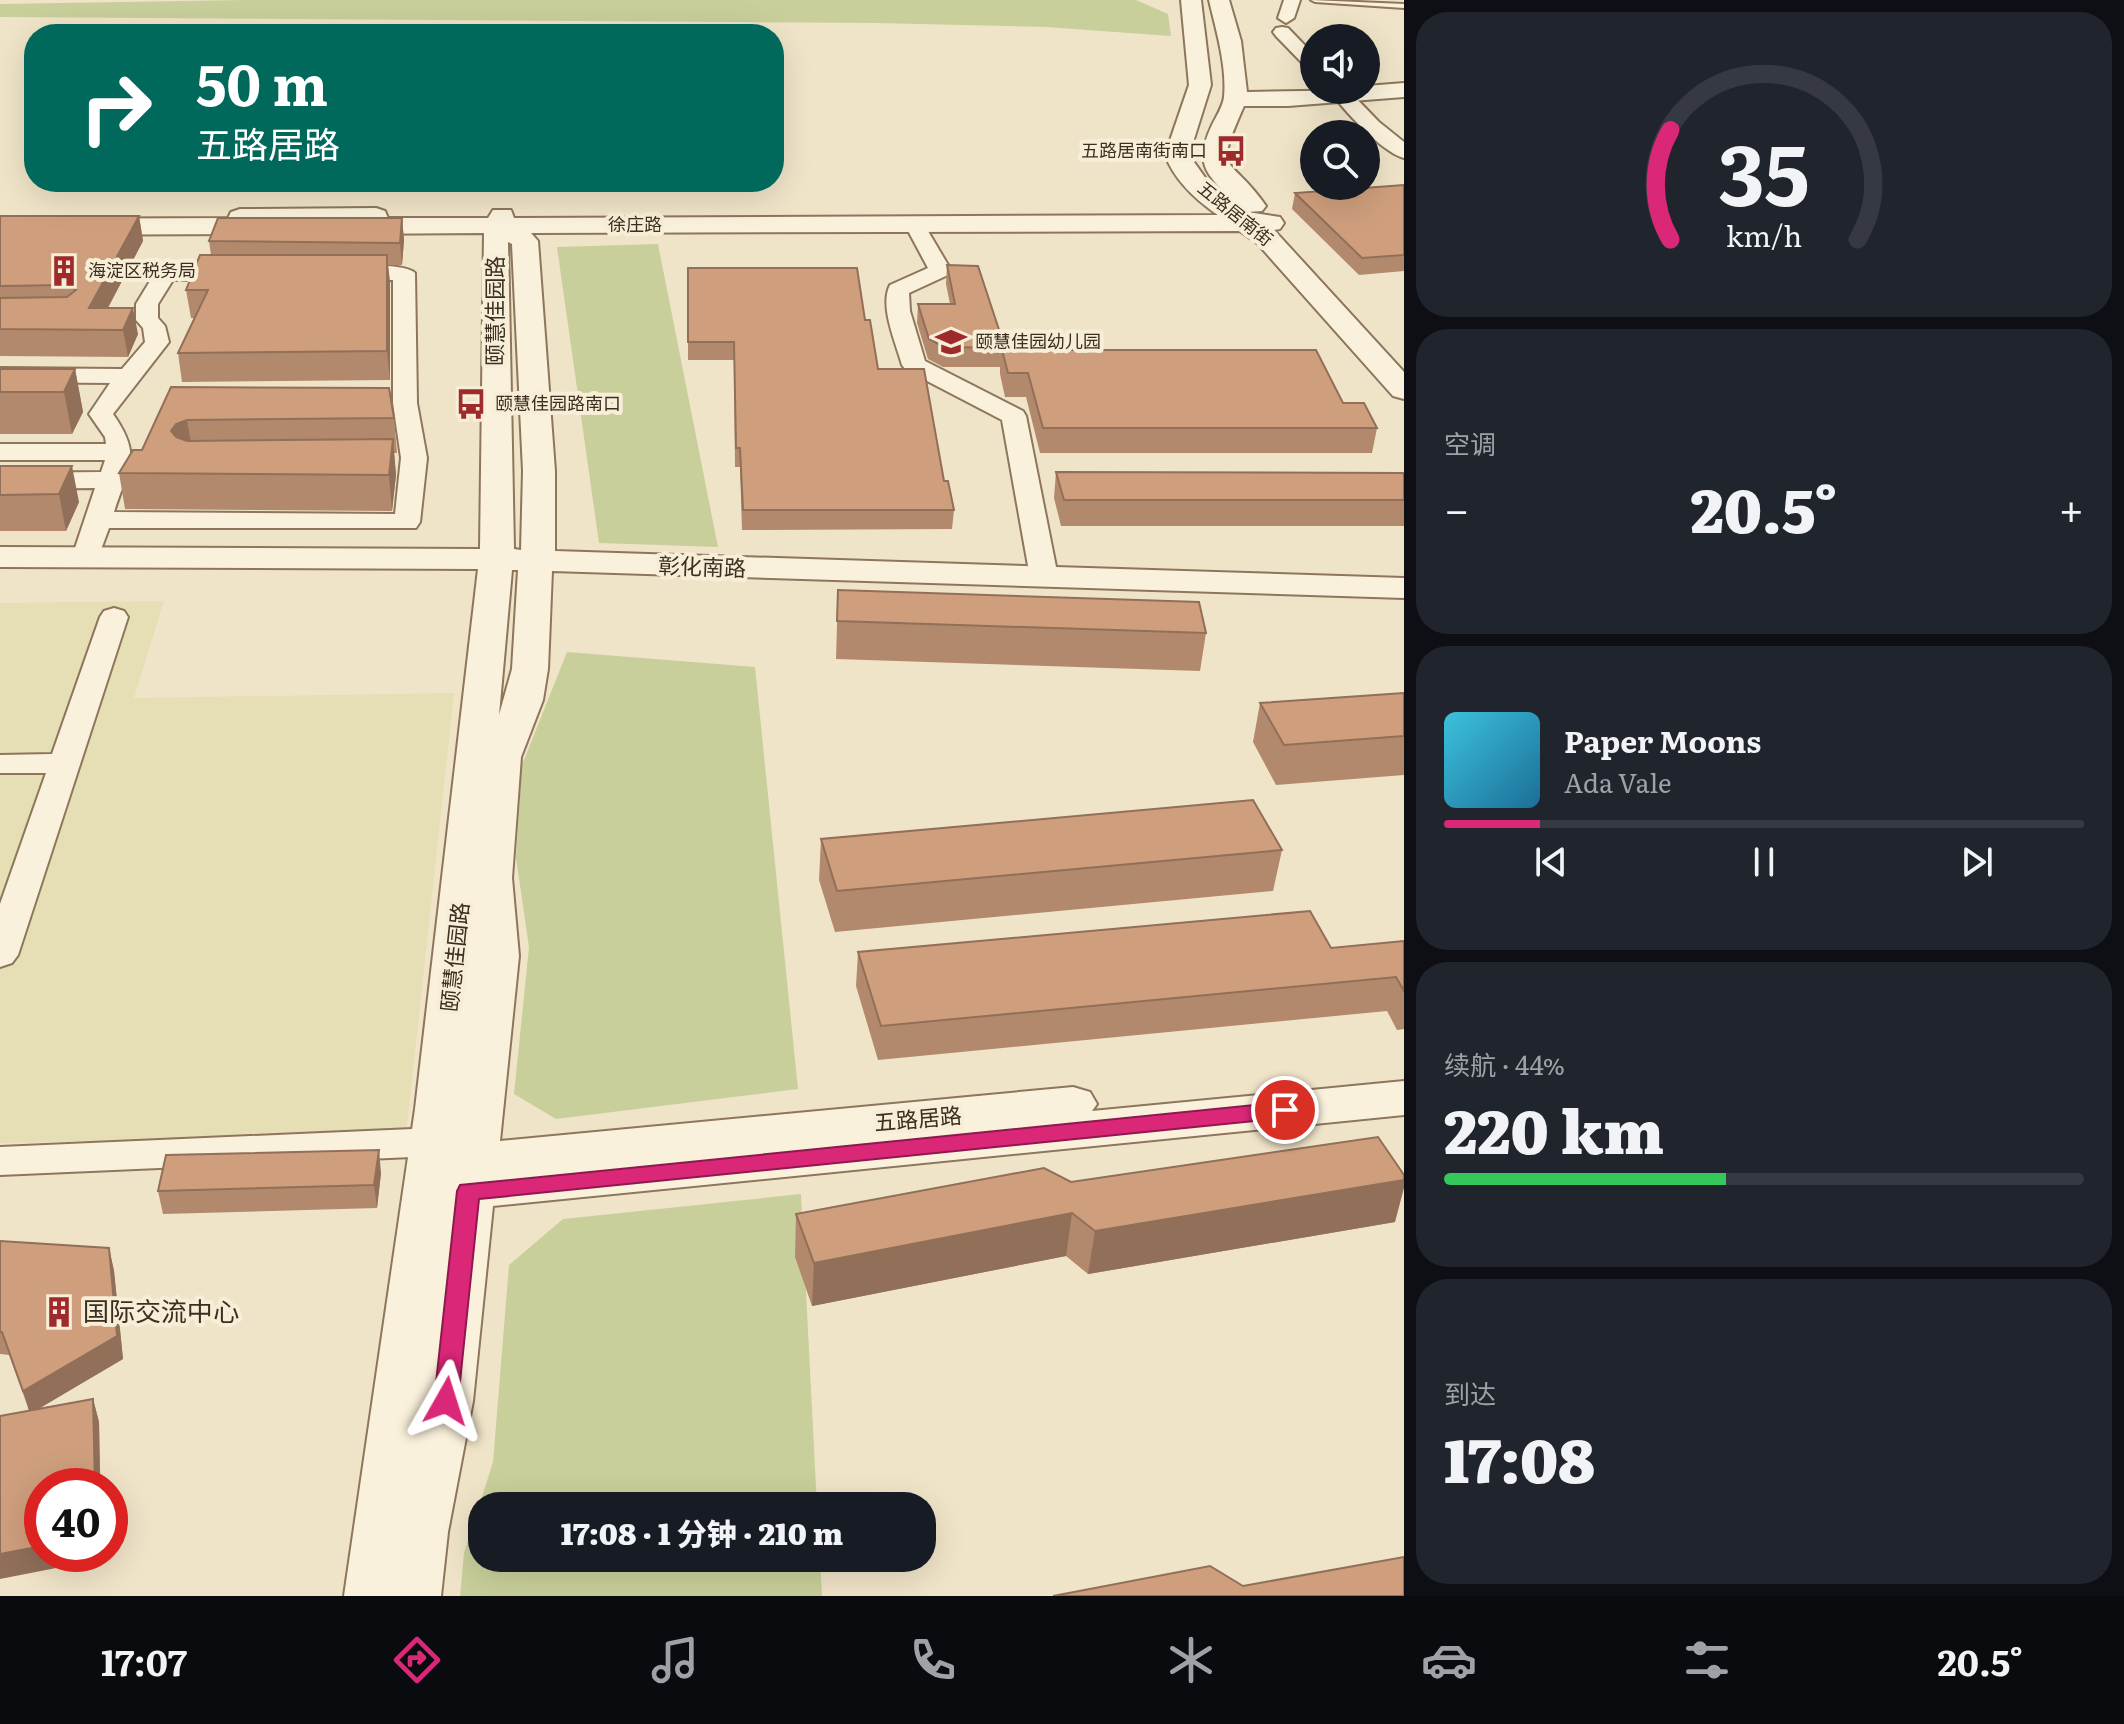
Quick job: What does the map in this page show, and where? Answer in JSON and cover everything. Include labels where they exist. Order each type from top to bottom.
[{"type":"street","name":"五路居南街","points":[[1191,0],[1200,85],[1177,155],[1181,165],[1205,195],[1251,217],[1404,369]]},
{"type":"street","points":[[1219,0],[1230,41],[1236,99],[1300,95]]},
{"type":"street","points":[[1292,0],[1284,25],[1300,46]]},
{"type":"street","points":[[1380,91],[1404,90]]},
{"type":"street","name":"五路居南街","points":[[1236,99],[1214,146],[1213,157],[1221,173],[1266,237],[1404,390]]},
{"type":"street","points":[[1352,104],[1404,152]]},
{"type":"street","name":"徐庄路","points":[[0,218],[502,220],[1251,217]]},
{"type":"street","name":"徐庄路","points":[[0,227],[502,220],[915,225],[1251,217]]},
{"type":"street","name":"颐慧佳园路","points":[[374,1596],[447,1171],[497,956],[491,878],[501,757],[524,700],[530,669],[533,580],[540,541],[539,471],[525,241],[502,220],[495,241],[496,559],[447,1171],[446,1401],[419,1532],[411,1596]]},
{"type":"street","points":[[915,225],[940,270],[898,290],[899,311],[914,365],[1014,416],[1044,577]]},
{"type":"street","points":[[86,557],[120,452],[117,437],[101,414],[111,394],[157,342],[154,326],[147,320],[147,304],[166,273],[261,273]]},
{"type":"street","points":[[99,520],[407,522],[413,464],[405,399],[404,273],[324,273]]},
{"type":"street","points":[[0,375],[130,376]]},
{"type":"street","points":[[374,400],[405,399]]},
{"type":"street","points":[[0,452],[120,452]]},
{"type":"street","points":[[382,464],[413,464]]},
{"type":"street","points":[[0,481],[112,480]]},
{"type":"street","name":"彰化南路","points":[[0,557],[496,559],[1404,588]]},
{"type":"street","points":[[3,935],[114,617]]},
{"type":"street","points":[[0,764],[65,763]]},
{"type":"street","name":"五路居路","points":[[447,1171],[1404,1073]]},
{"type":"street","name":"五路居路","points":[[447,1171],[1404,1098]]},
{"type":"street","points":[[0,1161],[447,1171]]},
{"type":"lane","points":[[1315,0],[1404,6]]},
{"type":"shaded area","points":[[164,601],[134,698],[454,693],[406,1135],[0,1143],[0,603]]},
{"type":"green space","points":[[241,0],[1136,0],[1168,14],[1171,36],[1046,27],[875,23],[0,17],[0,4]]},
{"type":"green space","points":[[658,244],[718,547],[599,543],[557,247]]},
{"type":"green space","points":[[567,652],[755,667],[798,1089],[556,1119],[514,1094],[529,947],[516,858],[522,765]]},
{"type":"green space","points":[[801,1194],[816,1492],[483,1492],[493,1462],[509,1265],[563,1219]]},
{"type":"green space","points":[[468,1540],[468,1572],[821,1572],[822,1596],[460,1596]]},
{"type":"building","points":[[1404,185],[1404,255],[1362,258],[1302,200],[1380,200],[1380,187]]},
{"type":"building","points":[[0,216],[139,216],[89,308],[133,308],[123,330],[0,329],[0,298],[67,297],[76,290],[67,285],[0,286]]},
{"type":"building","points":[[218,218],[402,218],[400,243],[209,241]]},
{"type":"building","points":[[200,255],[387,255],[387,351],[178,353],[208,290],[186,290]]},
{"type":"building","points":[[947,265],[978,266],[1005,348],[944,347],[929,339],[918,304],[955,304]]},
{"type":"building","points":[[688,268],[857,268],[865,320],[870,320],[878,369],[924,369],[944,481],[948,481],[954,510],[743,510],[740,448],[736,448],[734,342],[688,342]]},
{"type":"building","points":[[1002,350],[1316,350],[1343,403],[1364,403],[1377,428],[1043,428],[1028,373],[1008,373]]},
{"type":"building","points":[[0,369],[75,369],[64,392],[0,392]]},
{"type":"building","points":[[171,387],[389,388],[394,418],[187,420],[176,424],[171,431],[176,437],[187,441],[393,439],[389,475],[119,473],[133,450],[142,450]]},
{"type":"building","points":[[0,466],[72,466],[59,494],[0,495]]},
{"type":"building","points":[[1056,472],[1403,473],[1404,500],[1064,500]]},
{"type":"building","points":[[838,590],[1199,602],[1206,633],[837,621]]},
{"type":"building","points":[[1404,693],[1404,736],[1284,745],[1260,703]]},
{"type":"building","points":[[1253,800],[1282,850],[837,891],[821,839]]},
{"type":"building","points":[[1310,911],[1331,948],[1404,941],[1404,991],[1396,977],[881,1026],[858,952]]},
{"type":"building","points":[[1378,1137],[1404,1175],[1404,1180],[1095,1231],[1072,1213],[814,1263],[796,1214],[1044,1168],[1071,1182]]},
{"type":"building","points":[[379,1150],[374,1185],[158,1191],[166,1155]]},
{"type":"building","name":"国际交流中心","points":[[0,1241],[109,1248],[117,1336],[23,1391],[0,1332]]},
{"type":"building","points":[[93,1399],[95,1468],[24,1468],[24,1549],[0,1554],[0,1416]]},
{"type":"building","points":[[1404,1557],[1404,1596],[1053,1596],[1210,1566],[1243,1586]]},
{"type":"place","name":"五路居南街南口","points":[[1231,151]]},
{"type":"place","name":"海淀区税务局","points":[[64,271]]},
{"type":"place","name":"颐慧佳园幼儿园","points":[[951,342]]},
{"type":"place","name":"颐慧佳园路南口","points":[[471,404]]},
{"type":"place","name":"国际交流中心","points":[[59,1312]]},
{"type":"route","points":[[446,1401],[468,1191],[1285,1110]]}]
